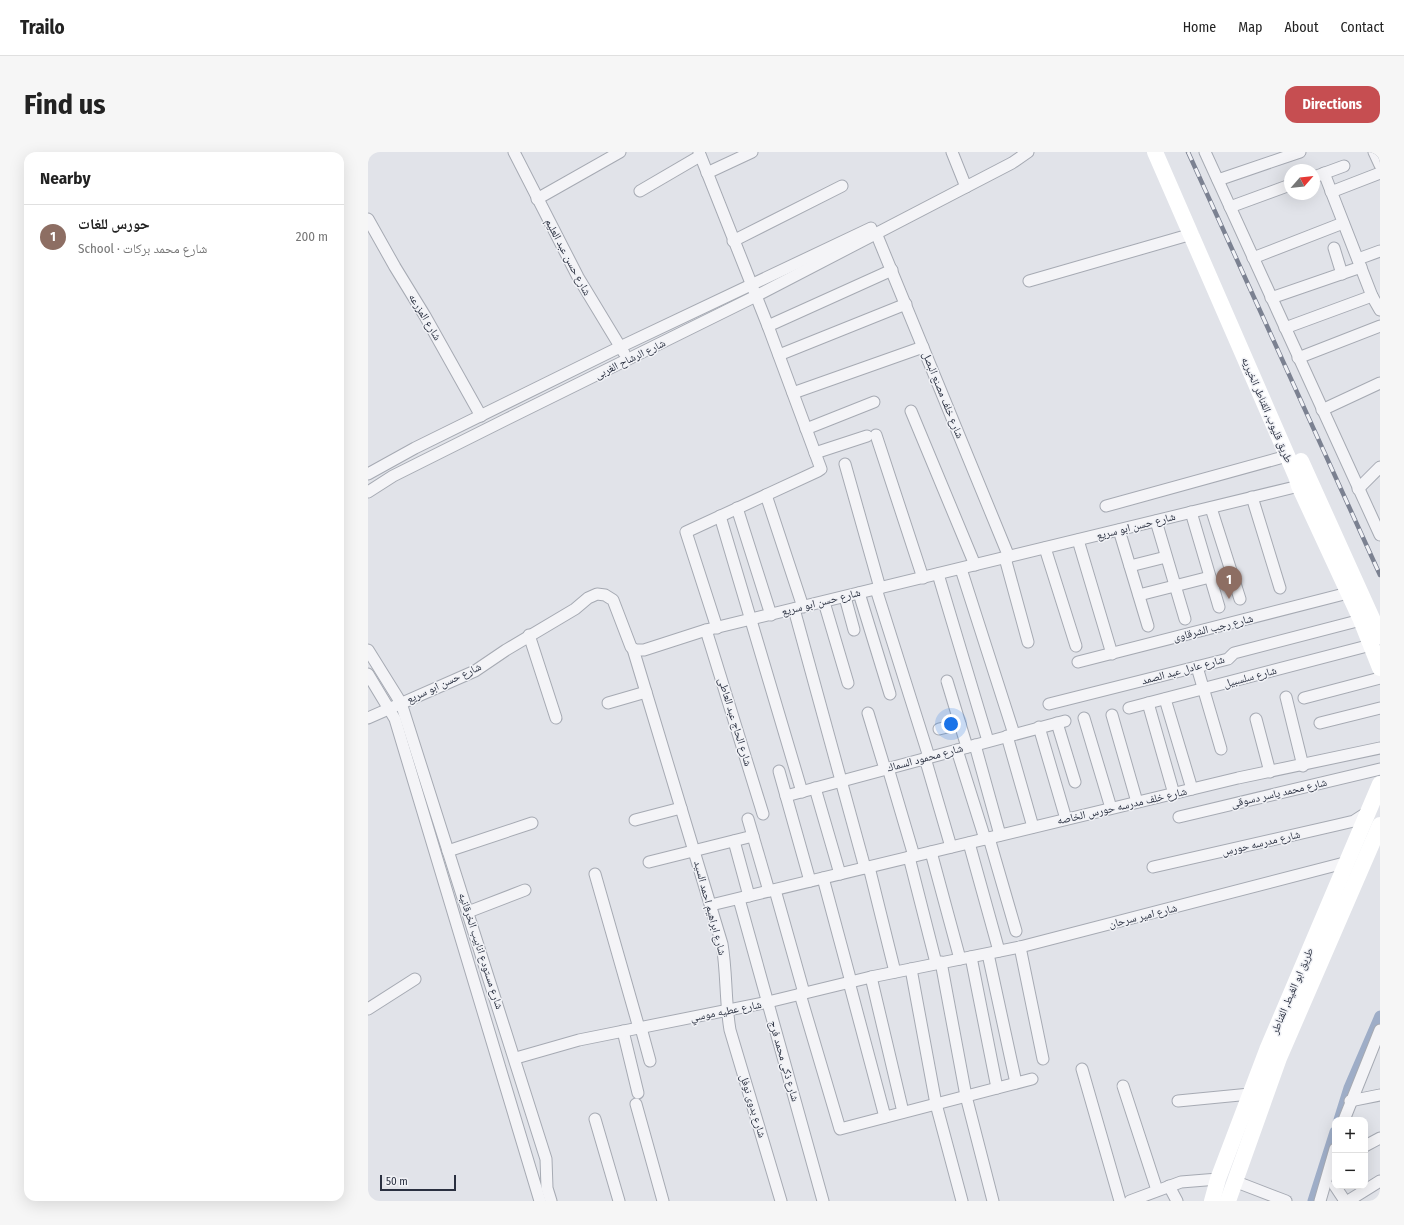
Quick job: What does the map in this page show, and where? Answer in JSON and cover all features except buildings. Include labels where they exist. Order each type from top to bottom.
[{"type":"main road","name":"طريق قليوب, القناطر الخيريه","points":[[1155,152],[1192,234],[1299,486],[1361,620],[1375,641]]},
{"type":"main road","name":"طريق قليوب, القناطر الخيريه","points":[[1166,152],[1309,480],[1375,641],[1380,668]]},
{"type":"main road","name":"طريق ابو الغيط, القناطر","points":[[1212,1201],[1218,1179],[1266,1050],[1348,862],[1380,784]]},
{"type":"main road","name":"طريق ابو الغيط, القناطر","points":[[1228,1201],[1279,1058],[1375,850],[1380,825]]},
{"type":"street","name":"شارع حسن عبد العليم","points":[[514,152],[591,301],[628,359]]},
{"type":"street","points":[[537,199],[620,152]]},
{"type":"street","points":[[707,173],[752,152]]},
{"type":"street","points":[[952,152],[966,187]]},
{"type":"street","name":"شارع الرشاح الغربى","points":[[368,492],[393,476],[725,312],[1012,163],[1028,152]]},
{"type":"street","points":[[1205,152],[1358,489],[1378,528]]},
{"type":"street","points":[[1218,180],[1300,152]]},
{"type":"street","points":[[1375,152],[1380,165]]},
{"type":"street","points":[[640,192],[700,154],[733,241],[768,326],[820,470],[720,516],[802,792]]},
{"type":"street","points":[[1320,175],[1344,166]]},
{"type":"street","points":[[1331,192],[1380,173]]},
{"type":"street","points":[[1320,176],[1331,192],[1359,263],[1374,292],[1380,310]]},
{"type":"street","points":[[733,241],[842,186]]},
{"type":"street","points":[[1230,207],[1284,187]]},
{"type":"street","name":"شارع المزرعه","points":[[368,219],[481,416]]},
{"type":"street","points":[[1253,258],[1343,223]]},
{"type":"street","name":"شارع الرشاح الغربى","points":[[368,474],[500,406],[620,347],[871,227],[881,224],[891,225]]},
{"type":"street","name":"شارع خلف مصنع البصل","points":[[876,233],[1007,557],[1028,642]]},
{"type":"street","points":[[1029,281],[1192,234]]},
{"type":"street","points":[[1334,248],[1342,274]]},
{"type":"street","points":[[1271,298],[1342,274],[1380,251]]},
{"type":"street","points":[[768,326],[892,270]]},
{"type":"street","points":[[1285,328],[1374,292]]},
{"type":"street","points":[[720,300],[725,312]]},
{"type":"street","points":[[779,355],[906,304]]},
{"type":"street","points":[[1298,358],[1380,326]]},
{"type":"street","points":[[793,393],[923,347]]},
{"type":"street","points":[[1322,410],[1380,383]]},
{"type":"street","points":[[806,429],[874,402]]},
{"type":"street","points":[[500,406],[507,419]]},
{"type":"street","points":[[911,411],[975,565]]},
{"type":"street","points":[[815,453],[872,435],[923,578]]},
{"type":"street","points":[[1106,506],[1287,456]]},
{"type":"street","points":[[846,464],[878,588],[951,847]]},
{"type":"street","points":[[1358,489],[1380,467]]},
{"type":"street","name":"شارع حسن ابو سريع","points":[[368,718],[475,671],[529,636],[575,609],[588,598],[602,594],[609,596],[613,600],[633,649],[644,650],[712,629],[1299,486]]},
{"type":"street","points":[[766,495],[798,608],[841,781],[867,868],[895,972]]},
{"type":"street","points":[[1252,497],[1280,588]]},
{"type":"street","points":[[738,508],[771,615]]},
{"type":"street","points":[[1211,508],[1240,598]]},
{"type":"street","points":[[1191,512],[1219,607]]},
{"type":"street","name":"شارع الحاج عبد العاطى","points":[[720,516],[688,530],[686,534],[763,814]]},
{"type":"street","points":[[1156,521],[1185,619]]},
{"type":"street","points":[[1119,530],[1148,626]]},
{"type":"street","points":[[1078,540],[1112,654]]},
{"type":"street","points":[[1044,548],[1076,646]]},
{"type":"street","points":[[1130,566],[1166,557]]},
{"type":"street","points":[[961,568],[1010,735],[1033,827]]},
{"type":"street","points":[[938,574],[988,741]]},
{"type":"street","points":[[1139,595],[1210,577]]},
{"type":"street","points":[[860,593],[890,694]]},
{"type":"street","name":"شارع رجب الشرقاوى","points":[[1078,662],[1348,593]]},
{"type":"street","points":[[845,597],[854,630]]},
{"type":"street","points":[[824,602],[848,683]]},
{"type":"street","name":"شارع عادل عبد الصمد","points":[[1048,704],[1228,659],[1234,653],[1361,620]]},
{"type":"street","points":[[529,636],[556,718]]},
{"type":"street","name":"شارع سلسبيل","points":[[1129,708],[1375,641]]},
{"type":"street","name":"شارع ابراهيم احمد السيد","points":[[633,649],[711,905],[724,956],[727,1010]]},
{"type":"street","points":[[368,650],[401,703]]},
{"type":"street","points":[[1197,667],[1221,749]]},
{"type":"street","points":[[368,674],[389,708]]},
{"type":"street","points":[[1304,698],[1380,678]]},
{"type":"street","points":[[948,681],[1016,931]]},
{"type":"street","points":[[608,703],[646,692]]},
{"type":"street","points":[[1286,697],[1303,766]]},
{"type":"street","points":[[1165,699],[1192,789]]},
{"type":"street","name":"شارع مستودع انابيب الخرقانيه","points":[[401,703],[516,1058],[546,1159],[547,1188],[551,1201]]},
{"type":"street","points":[[1148,703],[1174,794]]},
{"type":"street","name":"شارع مستودع انابيب الخرقانيه","points":[[389,708],[394,719],[540,1201]]},
{"type":"street","points":[[1320,723],[1380,708]]},
{"type":"street","points":[[868,713],[912,857],[938,963],[966,1096],[993,1201]]},
{"type":"street","points":[[1112,716],[1137,802]]},
{"type":"street","points":[[1084,718],[1112,808]]},
{"type":"street","points":[[1256,719],[1270,772]]},
{"type":"street","name":"شارع محمود السماك","points":[[786,796],[1061,722],[1075,782]]},
{"type":"street","points":[[939,729],[960,724]]},
{"type":"street","points":[[1039,728],[1066,819]]},
{"type":"street","points":[[966,747],[991,838]]},
{"type":"street","name":"شارع خلف مدرسه حورس الخاصه","points":[[711,905],[1192,789],[1380,748]]},
{"type":"street","name":"شارع محمد ياسر دسوقى","points":[[1179,817],[1380,769]]},
{"type":"street","points":[[779,771],[810,881]]},
{"type":"street","points":[[815,788],[840,874]]},
{"type":"street","points":[[636,820],[681,808]]},
{"type":"street","name":"شارع مدرسه حورس","points":[[1153,867],[1354,821],[1368,812]]},
{"type":"street","points":[[748,819],[772,890],[840,1129],[1032,1079]]},
{"type":"street","points":[[448,851],[532,823]]},
{"type":"street","points":[[649,862],[753,836]]},
{"type":"street","name":"شارع ذكى محمد فرج","points":[[734,840],[744,897],[768,1002],[823,1201]]},
{"type":"street","points":[[968,843],[994,953],[1016,1083]]},
{"type":"street","points":[[931,852],[966,958],[997,1088]]},
{"type":"street","name":"شارع امير سرحان","points":[[938,963],[1020,948],[1348,862]]},
{"type":"street","points":[[595,874],[650,1061]]},
{"type":"street","points":[[823,878],[886,1117]]},
{"type":"street","points":[[468,912],[525,890]]},
{"type":"street","points":[[1020,948],[1043,1059]]},
{"type":"street","name":"شارع عطيه موسي","points":[[516,1058],[579,1040],[768,1002],[871,977],[938,963]]},
{"type":"street","points":[[911,969],[936,1104],[962,1201]]},
{"type":"street","points":[[871,977],[903,1112]]},
{"type":"street","points":[[368,1009],[415,979]]},
{"type":"street","name":"شارع بدوى نوفل","points":[[727,1010],[730,1030],[781,1201]]},
{"type":"street","points":[[1345,1117],[1350,1101],[1380,1030]]},
{"type":"street","points":[[623,1031],[637,1098],[663,1201]]},
{"type":"street","points":[[1082,1069],[1120,1201]]},
{"type":"street","points":[[1123,1086],[1157,1190]]},
{"type":"street","points":[[1178,1101],[1250,1094]]},
{"type":"street","points":[[1350,1101],[1380,1095]]},
{"type":"street","points":[[595,1119],[620,1201]]},
{"type":"street","points":[[1368,1144],[1380,1138]]},
{"type":"street","points":[[1320,1201],[1334,1153]]},
{"type":"street","points":[[1130,1201],[1169,1186],[1191,1181],[1218,1179]]},
{"type":"street","points":[[1234,1181],[1286,1201]]},
{"type":"street","points":[[1337,1189],[1347,1201],[1380,1181]]},
{"type":"street","points":[[1169,1186],[1177,1201]]},
{"type":"waterway","points":[[1340,1117],[1349,1088],[1380,1016]]},
{"type":"waterway","points":[[1313,1201],[1332,1141]]},
{"type":"railway","points":[[1188,152],[1380,575]]},
{"type":"place","name":"حورس للغات","points":[[1229,599]]}]
